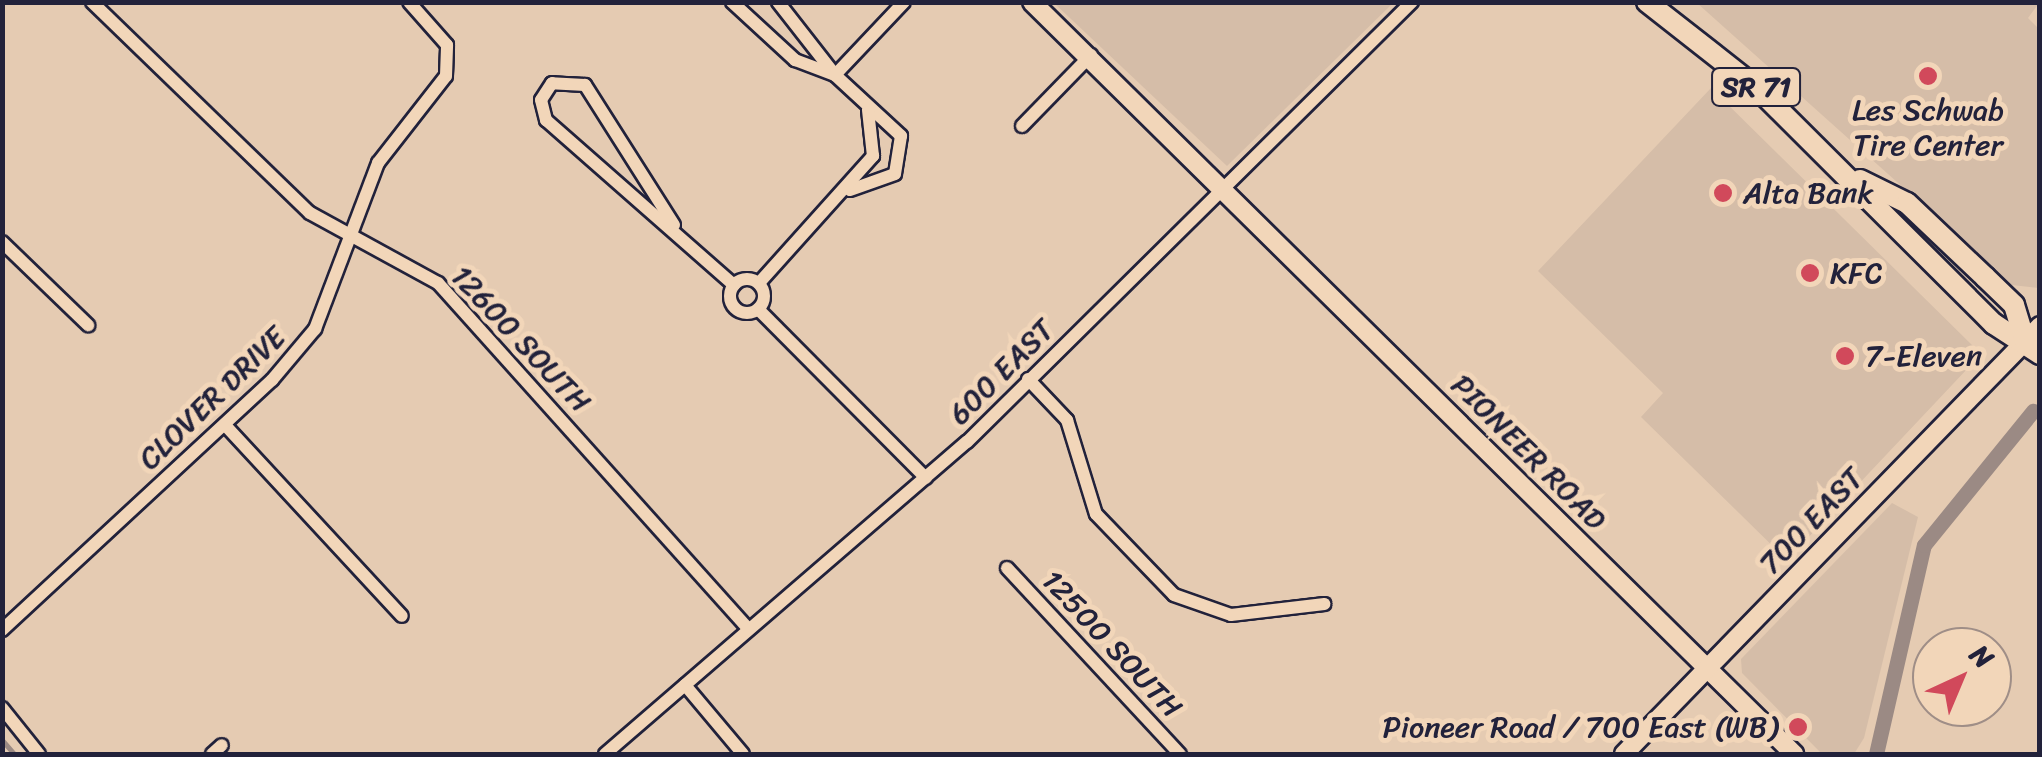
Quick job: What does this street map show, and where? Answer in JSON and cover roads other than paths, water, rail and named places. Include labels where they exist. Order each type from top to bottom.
[{"type":"main road","name":"SR 71","points":[[1647,2],[1858,179],[1908,203],[2014,306],[2035,340]]},
{"type":"street","name":"12600 SOUTH","points":[[92,2],[310,213],[451,295],[748,629]]},
{"type":"street","name":"CLOVER DRIVE","points":[[2,630],[225,424],[315,329],[378,163],[440,86],[449,56],[410,2]]},
{"type":"street","points":[[732,2],[795,60],[834,75]]},
{"type":"street","points":[[778,2],[834,75],[868,110],[898,129],[903,159],[888,180],[850,190]]},
{"type":"street","points":[[834,75],[904,2]]},
{"type":"street","name":"PIONEER ROAD","points":[[1032,2],[1090,55],[1794,754]]},
{"type":"street","name":"600 EAST","points":[[604,754],[926,478],[1225,190],[1412,2]]},
{"type":"street","points":[[1022,126],[1090,55]]},
{"type":"street","points":[[674,224],[585,85],[552,83],[541,100],[546,120],[674,224],[734,285],[735,308],[758,309],[926,478]]},
{"type":"street","points":[[734,285],[759,283],[850,190],[876,151],[868,110]]},
{"type":"street","points":[[2,242],[88,325]]},
{"type":"street","points":[[758,309],[759,283]]},
{"type":"street","name":"700 EAST","points":[[1624,754],[2035,340]]},
{"type":"street","points":[[1028,379],[1067,420],[1096,514],[1174,595],[1231,615],[1324,604]]},
{"type":"street","points":[[225,424],[402,616]]},
{"type":"street","name":"12500 SOUTH","points":[[1007,568],[1180,754]]},
{"type":"street","points":[[685,685],[744,754]]},
{"type":"street","points":[[2,708],[39,754]]},
{"type":"waterway","points":[[1876,754],[1924,545],[2033,411]]},
{"type":"waterway","points":[[2,740],[14,754]]},
{"type":"place","name":"Les Schwab Tire Center","points":[[1928,76]]},
{"type":"place","name":"Alta Bank","points":[[1723,193]]},
{"type":"place","name":"KFC","points":[[1810,273]]},
{"type":"place","name":"7-Eleven","points":[[1845,356]]},
{"type":"place","name":"Pioneer Road / 700 East (WB)","points":[[1798,727]]}]
